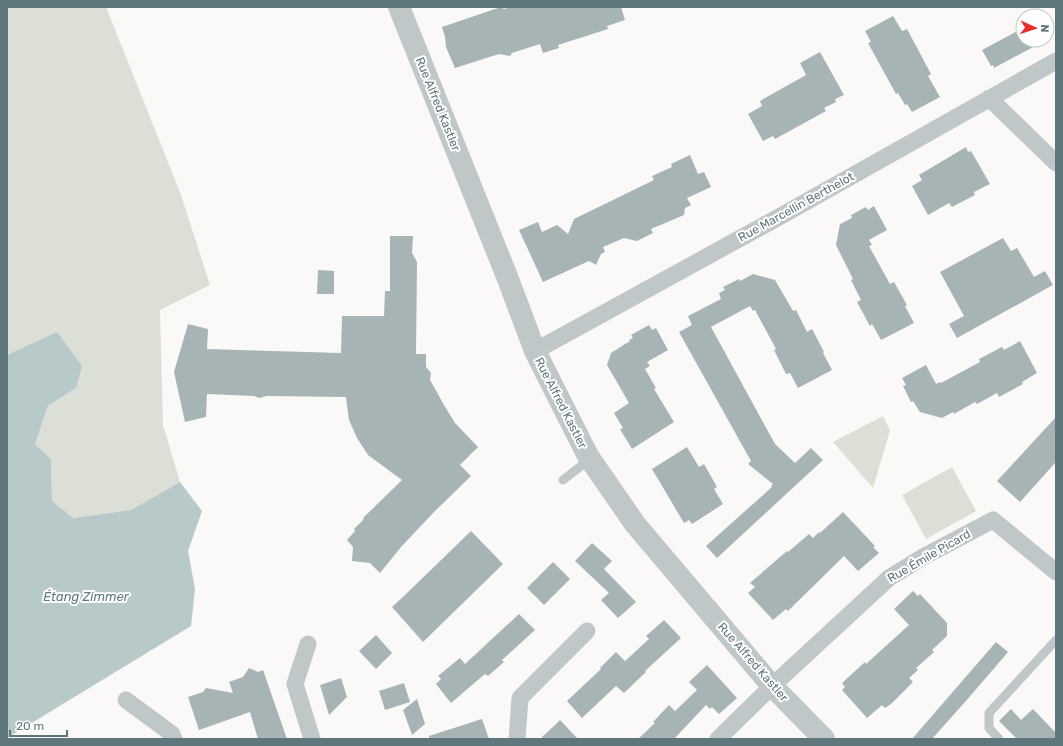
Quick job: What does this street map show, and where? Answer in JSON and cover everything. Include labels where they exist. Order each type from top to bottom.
[{"type":"street","name":"Rue Alfred Kastler","points":[[399,7],[508,279],[535,351],[550,384],[590,459],[635,524],[772,686],[824,739]]},
{"type":"street","name":"Rue Marcellin Berthelot","points":[[535,351],[785,214],[1056,61]]},
{"type":"street","points":[[989,98],[1056,163]]},
{"type":"street","name":"Rue Émile Picard","points":[[772,686],[889,578],[923,557],[993,520],[1056,572]]},
{"type":"street","points":[[517,739],[520,698],[587,631]]},
{"type":"street","points":[[308,644],[295,684],[312,739]]},
{"type":"street","points":[[718,739],[772,686]]},
{"type":"street","points":[[126,700],[172,734],[174,739]]},
{"type":"lane","points":[[563,480],[590,459]]},
{"type":"lane","points":[[999,739],[988,728],[989,713],[1056,640]]},
{"type":"shaded area","points":[[7,7],[106,7],[181,195],[210,285],[160,310],[163,425],[180,482],[131,510],[73,518],[52,501],[51,459],[35,444],[48,406],[76,388],[57,333],[7,355]]},
{"type":"shaded area","points":[[883,416],[890,430],[873,488],[833,442]]},
{"type":"shaded area","points":[[952,467],[976,511],[926,539],[902,495]]},
{"type":"water","name":"Étang Zimmer","points":[[57,332],[82,366],[76,388],[48,406],[35,444],[51,459],[52,501],[73,518],[131,510],[180,482],[202,511],[188,551],[195,589],[191,626],[7,738],[7,355]]},
{"type":"building","points":[[501,7],[504,9],[511,7],[621,7],[625,20],[607,26],[608,29],[558,45],[559,48],[543,53],[540,44],[512,53],[510,56],[499,54],[455,68],[446,47],[442,27]]},
{"type":"building","points":[[893,16],[902,31],[907,29],[931,74],[928,76],[940,97],[912,112],[907,104],[905,105],[898,93],[896,94],[868,43],[871,42],[865,31]]},
{"type":"building","points":[[1015,32],[1015,48],[1031,48],[994,68],[993,65],[991,66],[982,50]]},
{"type":"building","points":[[820,52],[844,95],[835,99],[836,102],[824,108],[826,111],[775,139],[773,136],[763,141],[748,114],[762,106],[760,101],[806,75],[800,63]]},
{"type":"building","points":[[966,147],[968,152],[971,151],[990,184],[974,192],[975,195],[952,207],[949,203],[928,215],[912,186],[922,180],[919,175]]},
{"type":"building","points":[[690,155],[698,174],[704,172],[711,187],[687,198],[691,205],[685,208],[684,215],[651,229],[653,233],[637,241],[624,238],[603,247],[605,252],[601,254],[596,265],[589,261],[543,282],[519,230],[538,222],[542,232],[557,225],[568,234],[574,219],[654,180],[652,176],[672,167],[671,164]]},
{"type":"building","points":[[874,206],[887,230],[869,240],[872,245],[869,246],[890,284],[894,282],[907,305],[905,306],[914,323],[881,340],[872,324],[870,326],[857,302],[861,300],[851,280],[853,279],[836,245],[840,224],[852,218],[851,215],[866,207],[868,210]]},
{"type":"building","points":[[390,236],[413,236],[412,253],[417,262],[416,354],[426,354],[426,367],[431,373],[430,380],[455,423],[478,447],[460,465],[471,476],[401,547],[380,573],[370,563],[352,561],[353,547],[347,540],[355,531],[354,529],[364,519],[363,518],[402,480],[368,455],[357,438],[349,420],[346,397],[267,396],[259,398],[254,396],[207,394],[206,417],[185,422],[174,372],[188,324],[208,329],[207,349],[341,353],[342,316],[384,316],[385,291],[390,291]]},
{"type":"building","points":[[1003,238],[1011,251],[1017,248],[1034,277],[1045,271],[1053,285],[957,338],[949,324],[964,316],[940,272]]},
{"type":"building","points":[[318,270],[334,271],[334,294],[317,294]]},
{"type":"building","points":[[753,274],[775,280],[793,311],[796,310],[807,332],[812,329],[832,370],[798,388],[790,373],[786,374],[774,350],[776,349],[755,310],[753,311],[750,306],[711,327],[775,444],[795,463],[811,448],[823,460],[717,558],[706,546],[772,487],[771,486],[773,484],[748,464],[751,461],[679,332],[692,325],[688,316],[721,299],[719,293],[725,290],[723,287],[739,279],[740,281]]},
{"type":"building","points":[[649,325],[652,330],[656,328],[668,350],[647,362],[650,366],[645,369],[656,388],[654,389],[674,422],[632,449],[620,429],[623,428],[614,413],[629,403],[607,365],[611,353],[630,341],[629,340],[633,338],[631,335]]},
{"type":"building","points":[[1020,341],[1037,373],[1022,382],[1023,384],[999,397],[997,393],[977,404],[975,402],[954,414],[953,412],[942,418],[920,412],[913,401],[911,402],[903,386],[906,385],[902,378],[926,365],[936,384],[941,383],[980,362],[979,359],[1002,347],[1004,350]]},
{"type":"building","points":[[1056,417],[1056,462],[1020,502],[997,481]]},
{"type":"building","points":[[687,447],[699,467],[704,464],[717,487],[714,489],[723,504],[692,524],[689,520],[684,523],[652,469]]},
{"type":"building","points":[[843,512],[875,546],[873,547],[879,553],[858,571],[844,556],[788,611],[786,609],[773,620],[748,593],[755,587],[750,583],[809,534],[813,538]]},
{"type":"building","points":[[471,531],[503,564],[423,642],[392,607]]},
{"type":"building","points":[[592,543],[612,561],[604,569],[636,602],[618,618],[601,600],[609,593],[575,561]]},
{"type":"building","points":[[553,562],[570,579],[544,605],[527,588]]},
{"type":"building","points":[[913,591],[918,596],[920,594],[947,623],[947,636],[932,650],[934,652],[916,668],[918,670],[909,678],[913,682],[891,704],[885,708],[882,705],[867,718],[842,690],[845,687],[842,683],[865,662],[866,664],[909,625],[894,609]]},
{"type":"building","points":[[519,614],[535,630],[502,660],[504,662],[488,676],[485,674],[451,703],[436,684],[441,679],[438,676],[460,658],[465,664]]},
{"type":"building","points":[[664,620],[681,638],[645,671],[646,672],[624,693],[616,686],[582,718],[567,701],[601,669],[600,668],[616,652],[625,661],[649,639],[646,636]]},
{"type":"building","points":[[376,635],[392,653],[376,669],[359,651]]},
{"type":"building","points":[[996,642],[1008,652],[972,694],[932,739],[912,739]]},
{"type":"building","points":[[707,665],[737,698],[719,714],[712,707],[710,709],[706,705],[674,739],[638,739],[655,723],[653,722],[669,705],[675,711],[697,690],[689,682]]},
{"type":"building","points":[[249,668],[258,672],[263,670],[287,739],[258,739],[250,712],[199,730],[188,697],[203,692],[206,688],[233,693],[229,682],[243,677]]},
{"type":"building","points":[[341,678],[347,697],[329,715],[320,685]]},
{"type":"building","points":[[404,683],[410,702],[385,710],[379,691]]},
{"type":"building","points":[[417,699],[425,724],[412,735],[403,710]]},
{"type":"building","points":[[1011,709],[1021,720],[1033,709],[1056,733],[1056,739],[1017,739],[999,721]]},
{"type":"building","points":[[482,719],[489,739],[429,739],[429,736]]},
{"type":"building","points":[[560,720],[578,739],[540,739],[554,726]]}]
